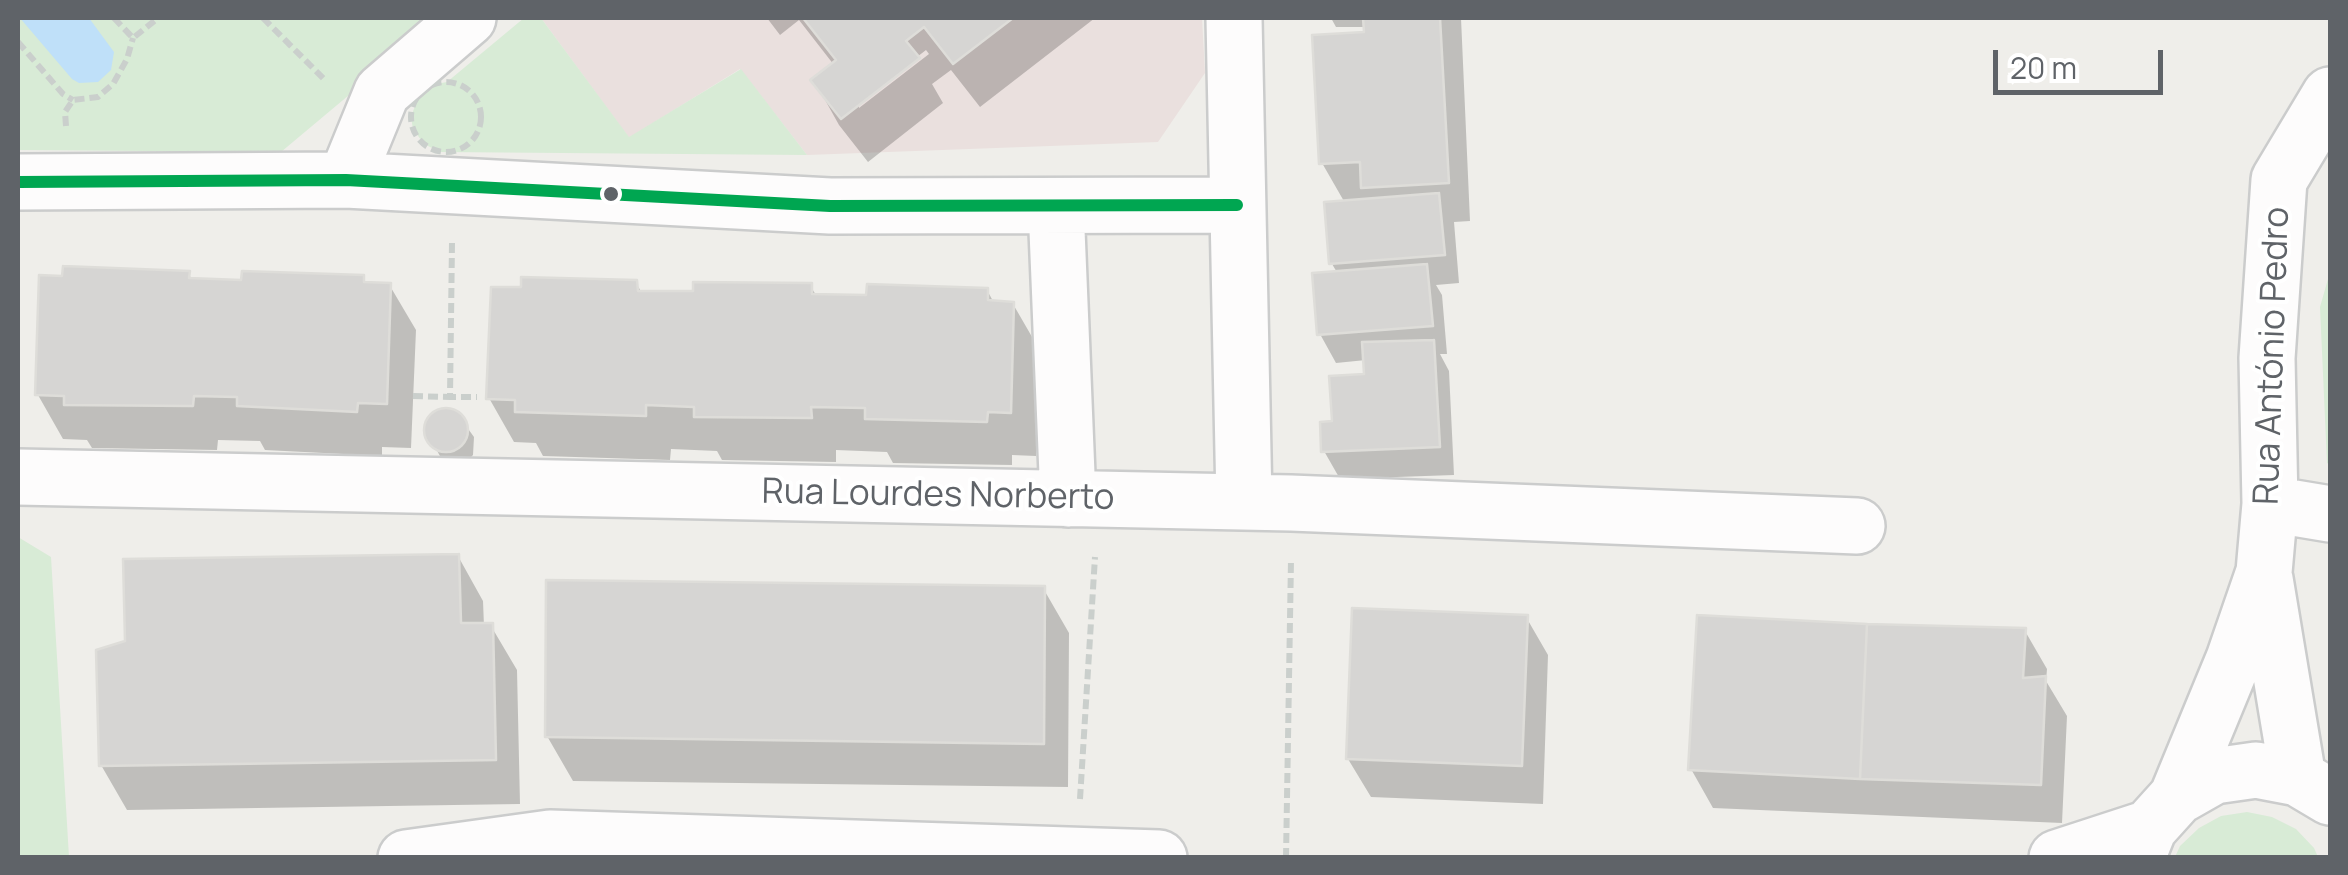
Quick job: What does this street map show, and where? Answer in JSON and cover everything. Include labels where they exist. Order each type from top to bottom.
[{"type":"street","points":[[346,180],[382,92],[468,18]]},
{"type":"street","points":[[1234,18],[1238,204],[1268,503]]},
{"type":"street","name":"Rua António Pedro","points":[[2154,828],[2234,659],[2264,572],[2270,504],[2267,358],[2278,180],[2330,95]]},
{"type":"street","points":[[18,182],[346,180],[451,169],[830,206],[1238,204]]},
{"type":"street","points":[[1056,206],[1083,499]]},
{"type":"street","name":"Rua Lourdes Norberto","points":[[18,477],[1268,503],[1858,526]]},
{"type":"street","points":[[2270,504],[2330,514]]},
{"type":"street","name":"Rua António Pedro","points":[[2264,572],[2314,788]]},
{"type":"street","points":[[2057,858],[2154,828],[2214,776],[2256,770],[2314,788]]},
{"type":"street","points":[[406,858],[550,838],[783,851],[1160,858]]},
{"type":"path","points":[[114,18],[133,38]]},
{"type":"path","points":[[66,131],[65,112],[73,100],[98,97],[114,84],[133,38],[158,18]]},
{"type":"path","points":[[18,42],[73,100]]},
{"type":"path","points":[[450,397],[451,169]]},
{"type":"path","points":[[413,396],[477,397]]},
{"type":"path","points":[[1077,855],[1083,499]]},
{"type":"path","points":[[1268,503],[1286,858]]},
{"type":"shaded area","points":[[541,18],[1202,18],[1205,73],[1158,142],[807,155],[740,69],[629,138]]},
{"type":"green space","points":[[18,18],[441,18],[281,152],[18,150]]},
{"type":"green space","points":[[524,18],[541,18],[629,137],[741,69],[807,155],[440,152],[424,144],[413,129],[411,117],[419,95],[447,82]]},
{"type":"green space","points":[[2330,272],[2330,465],[2320,307]]},
{"type":"green space","points":[[18,537],[51,557],[69,857],[18,857]]},
{"type":"green space","points":[[2247,812],[2272,817],[2296,829],[2318,857],[2175,857],[2180,846],[2199,828],[2221,816]]},
{"type":"water","points":[[20,18],[89,18],[114,52],[111,70],[98,82],[79,83],[72,79]]},
{"type":"building","points":[[803,18],[1013,18],[953,64],[924,27],[906,41],[920,58],[841,119],[810,80],[836,60]]},
{"type":"building","points":[[1363,18],[1440,18],[1449,183],[1361,188],[1360,162],[1319,164],[1312,35],[1364,32]]},
{"type":"building","points":[[1439,193],[1445,255],[1329,264],[1324,202]]},
{"type":"building","points":[[1427,264],[1433,326],[1317,335],[1312,273]]},
{"type":"building","points":[[63,266],[190,271],[189,278],[241,280],[242,271],[364,275],[364,282],[391,283],[387,404],[358,403],[357,412],[237,406],[237,397],[194,396],[193,406],[64,405],[64,396],[35,395],[39,275],[62,276]]},
{"type":"building","points":[[521,277],[637,280],[638,291],[693,291],[693,282],[812,283],[812,294],[866,295],[867,284],[988,288],[988,300],[1014,302],[1011,413],[988,412],[987,422],[865,419],[865,408],[811,407],[812,418],[694,417],[694,407],[646,405],[646,416],[515,412],[515,400],[486,399],[491,287],[521,287]]},
{"type":"building","points":[[1434,340],[1440,447],[1321,452],[1320,422],[1332,421],[1329,376],[1364,374],[1362,342]]},
{"type":"building","points":[[446,408],[462,414],[468,430],[462,446],[446,452],[430,446],[424,430],[430,414]]},
{"type":"building","points":[[459,554],[461,623],[493,623],[496,760],[99,766],[96,650],[125,641],[123,559]]},
{"type":"building","points":[[546,580],[1045,586],[1044,744],[545,737]]},
{"type":"building","points":[[1352,608],[1528,615],[1522,766],[1346,759]]},
{"type":"building","points":[[1697,615],[1867,624],[1860,779],[1688,770]]},
{"type":"building","points":[[1867,624],[2026,628],[2023,678],[2046,676],[2041,785],[1860,779]]},
{"type":"transit line","points":[[18,182],[346,180],[830,206],[1237,205]]}]
